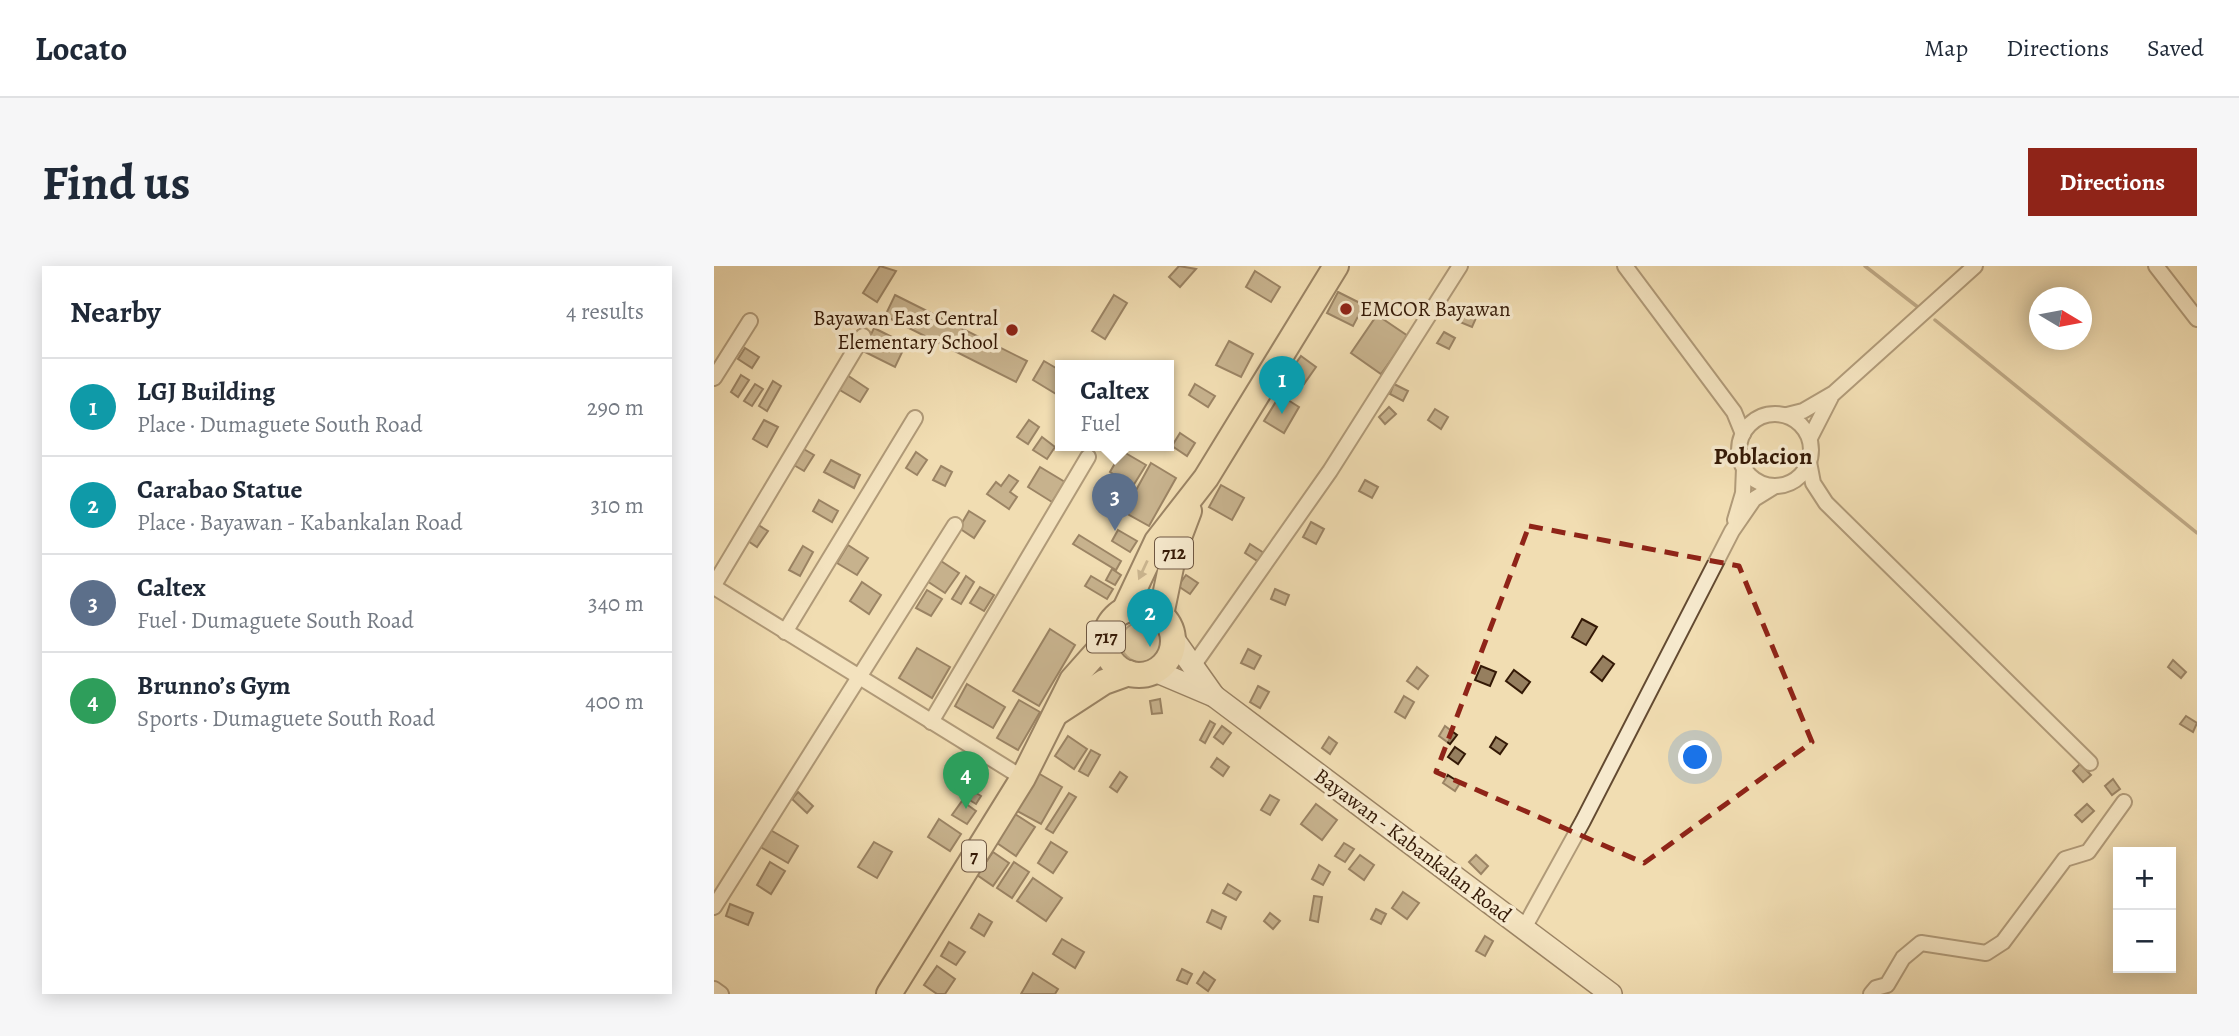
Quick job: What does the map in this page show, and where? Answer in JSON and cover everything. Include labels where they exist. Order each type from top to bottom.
[{"type":"highway","name":"712","points":[[1124,611],[1157,541],[1195,494],[1336,266]]},
{"type":"highway","name":"712","points":[[1161,615],[1175,548],[1195,494]]},
{"type":"highway","name":"717","points":[[1155,671],[1142,675],[1117,667],[1104,643],[1114,619],[1124,611],[1137,607],[1150,608],[1170,625],[1173,638]]},
{"type":"highway","points":[[1155,671],[1165,663],[1172,651],[1173,638]]},
{"type":"highway","name":"7","points":[[889,994],[1023,778],[1072,680],[1104,643]]},
{"type":"highway","points":[[1055,714],[1104,682],[1129,673]]},
{"type":"main road","name":"Bayawan - Kabankalan Road","points":[[1173,638],[1214,696]]},
{"type":"main road","name":"Bayawan - Kabankalan Road","points":[[1155,671],[1214,696],[1611,994]]},
{"type":"street","points":[[1193,666],[1329,471],[1460,266]]},
{"type":"street","points":[[1625,266],[1734,412],[1743,434]]},
{"type":"street","points":[[1718,390],[1741,407],[1761,416],[1803,411],[1834,393],[1975,266]]},
{"type":"street","points":[[2156,266],[2197,319]]},
{"type":"street","points":[[714,378],[750,321]]},
{"type":"street","points":[[863,336],[714,586],[857,678],[1023,778]]},
{"type":"street","points":[[1834,393],[1810,438],[1813,483],[1826,503],[2090,763]]},
{"type":"street","points":[[1787,415],[1801,424],[1810,438]]},
{"type":"street","points":[[1732,531],[1743,493],[1744,468],[1739,451],[1743,434],[1752,422],[1761,416]]},
{"type":"street","points":[[785,632],[915,418]]},
{"type":"street","points":[[931,722],[1088,457]]},
{"type":"street","points":[[1524,928],[1583,821],[1732,531],[1754,499],[1801,475],[1810,462]]},
{"type":"street","points":[[1744,468],[1755,480],[1782,485],[1826,503]]},
{"type":"street","points":[[714,908],[955,525]]},
{"type":"street","points":[[1871,994],[1876,988],[1887,985],[1903,958],[1922,943],[1986,953],[2003,942],[2065,859],[2088,852],[2124,802]]},
{"type":"street","points":[[714,989],[721,994]]},
{"type":"highlighted area","points":[[1529,526],[1739,566],[1812,742],[1644,863],[1436,772]]},
{"type":"shaded area","points":[[1141,622],[1149,623],[1155,628],[1160,634],[1160,650],[1155,656],[1149,661],[1141,662],[1133,661],[1127,656],[1122,650],[1121,642],[1122,634],[1127,628],[1133,623]]},
{"type":"building","points":[[880,266],[896,271],[877,302],[863,293]]},
{"type":"building","points":[[1179,266],[1196,269],[1180,287],[1169,277]]},
{"type":"building","points":[[1255,271],[1280,287],[1271,302],[1246,287]]},
{"type":"building","points":[[1338,292],[1364,305],[1353,326],[1327,313]]},
{"type":"building","points":[[895,295],[1027,361],[1016,382],[885,316]]},
{"type":"building","points":[[1114,295],[1127,303],[1105,339],[1092,331]]},
{"type":"building","points":[[1459,311],[1476,318],[1472,327],[1455,320]]},
{"type":"building","points":[[1377,315],[1408,336],[1381,374],[1351,353]]},
{"type":"building","points":[[874,328],[906,344],[895,367],[863,351]]},
{"type":"building","points":[[1444,332],[1455,338],[1449,349],[1437,343]]},
{"type":"building","points":[[1229,341],[1253,354],[1241,377],[1216,365]]},
{"type":"building","points":[[745,348],[759,357],[752,368],[738,359]]},
{"type":"building","points":[[1301,356],[1316,367],[1304,384],[1289,373]]},
{"type":"building","points":[[1044,361],[1055,367],[1055,393],[1033,380]]},
{"type":"building","points":[[741,375],[749,380],[738,397],[731,392]]},
{"type":"building","points":[[847,375],[868,389],[860,402],[838,389]]},
{"type":"building","points":[[773,381],[781,386],[767,411],[759,406]]},
{"type":"building","points":[[755,384],[763,389],[752,406],[744,401]]},
{"type":"building","points":[[1195,384],[1215,396],[1208,407],[1189,395]]},
{"type":"building","points":[[1394,384],[1408,391],[1403,401],[1390,394]]},
{"type":"building","points":[[1280,395],[1299,407],[1284,433],[1264,421]]},
{"type":"building","points":[[1389,407],[1396,414],[1385,424],[1379,417]]},
{"type":"building","points":[[1435,409],[1448,417],[1441,429],[1428,420]]},
{"type":"building","points":[[764,420],[778,427],[767,447],[753,439]]},
{"type":"building","points":[[1029,420],[1039,427],[1028,444],[1017,437]]},
{"type":"building","points":[[1180,433],[1195,443],[1187,456],[1174,447]]},
{"type":"building","points":[[1042,437],[1055,447],[1047,459],[1033,450]]},
{"type":"building","points":[[802,448],[814,455],[804,471],[792,464]]},
{"type":"building","points":[[1122,451],[1146,465],[1133,486],[1110,472]]},
{"type":"building","points":[[916,452],[927,460],[917,475],[906,468]]},
{"type":"building","points":[[831,460],[860,475],[854,488],[824,472]]},
{"type":"building","points":[[1151,463],[1176,478],[1149,526],[1124,512]]},
{"type":"building","points":[[941,466],[952,472],[945,486],[933,480]]},
{"type":"building","points":[[1040,467],[1065,482],[1052,502],[1028,487]]},
{"type":"building","points":[[1009,475],[1018,481],[1010,492],[1017,497],[1009,509],[987,494],[996,482],[1001,486]]},
{"type":"building","points":[[1365,480],[1378,487],[1372,498],[1359,491]]},
{"type":"building","points":[[1221,485],[1244,498],[1232,520],[1209,507]]},
{"type":"building","points":[[819,500],[838,511],[832,522],[813,511]]},
{"type":"building","points":[[969,511],[985,521],[974,538],[959,528]]},
{"type":"building","points":[[1311,522],[1324,529],[1316,544],[1303,537]]},
{"type":"building","points":[[755,523],[768,531],[757,547],[745,539]]},
{"type":"building","points":[[1118,530],[1137,541],[1130,552],[1112,541]]},
{"type":"building","points":[[1079,535],[1121,561],[1116,570],[1073,544]]},
{"type":"building","points":[[1250,544],[1264,553],[1259,562],[1245,553]]},
{"type":"building","points":[[848,545],[868,558],[857,575],[837,563]]},
{"type":"building","points":[[803,546],[813,552],[800,576],[789,570]]},
{"type":"building","points":[[941,561],[959,573],[945,593],[927,581]]},
{"type":"building","points":[[1112,569],[1121,575],[1115,585],[1106,580]]},
{"type":"building","points":[[1186,575],[1198,583],[1190,594],[1178,586]]},
{"type":"building","points":[[966,576],[974,582],[961,604],[952,599]]},
{"type":"building","points":[[1091,576],[1113,589],[1107,599],[1085,586]]},
{"type":"building","points":[[862,582],[881,595],[869,614],[850,601]]},
{"type":"building","points":[[980,587],[994,595],[984,611],[970,603]]},
{"type":"building","points":[[1275,589],[1289,595],[1285,605],[1271,599]]},
{"type":"building","points":[[927,590],[942,599],[931,616],[916,608]]},
{"type":"building","points":[[1582,619],[1597,627],[1586,645],[1572,637]]},
{"type":"building","points":[[1050,629],[1075,645],[1039,706],[1013,691]]},
{"type":"building","points":[[917,648],[950,667],[932,698],[899,678]]},
{"type":"building","points":[[1248,649],[1261,656],[1254,669],[1241,663]]},
{"type":"building","points":[[1603,656],[1614,664],[1602,681],[1591,672]]},
{"type":"building","points":[[2173,660],[2186,672],[2181,678],[2168,667]]},
{"type":"building","points":[[1481,666],[1496,672],[1490,686],[1475,680]]},
{"type":"building","points":[[1417,667],[1428,676],[1418,689],[1407,681]]},
{"type":"building","points":[[1514,670],[1530,682],[1522,693],[1506,681]]},
{"type":"building","points":[[967,684],[1005,707],[993,728],[955,706]]},
{"type":"building","points":[[1258,686],[1269,692],[1260,708],[1250,702]]},
{"type":"building","points":[[1404,696],[1414,702],[1405,718],[1395,712]]},
{"type":"building","points":[[1160,699],[1162,713],[1152,714],[1150,701]]},
{"type":"building","points":[[1019,700],[1040,712],[1018,750],[997,738]]},
{"type":"building","points":[[2186,716],[2197,723],[2193,732],[2180,724]]},
{"type":"building","points":[[1210,721],[1215,724],[1205,743],[1200,740]]},
{"type":"building","points":[[1222,726],[1231,733],[1223,744],[1214,737]]},
{"type":"building","points":[[1445,726],[1457,735],[1450,744],[1439,736]]},
{"type":"building","points":[[1068,736],[1087,749],[1074,769],[1055,756]]},
{"type":"building","points":[[1329,737],[1337,743],[1330,754],[1322,748]]},
{"type":"building","points":[[1496,737],[1507,744],[1500,754],[1490,747]]},
{"type":"building","points":[[1455,747],[1465,754],[1458,764],[1448,757]]},
{"type":"building","points":[[1091,750],[1100,755],[1088,776],[1079,771]]},
{"type":"building","points":[[962,756],[970,761],[961,775],[954,770]]},
{"type":"building","points":[[1217,758],[1229,767],[1223,776],[1211,767]]},
{"type":"building","points":[[975,763],[984,769],[976,783],[966,777]]},
{"type":"building","points":[[2080,764],[2091,775],[2083,782],[2073,771]]},
{"type":"building","points":[[1120,772],[1127,777],[1117,792],[1110,787]]},
{"type":"building","points":[[1038,773],[1062,787],[1041,824],[1017,811]]},
{"type":"building","points":[[1448,775],[1460,783],[1455,791],[1443,783]]},
{"type":"building","points":[[2113,779],[2120,789],[2112,795],[2105,786]]},
{"type":"building","points":[[963,785],[981,796],[976,804],[958,793]]},
{"type":"building","points":[[798,792],[813,806],[807,813],[792,799]]},
{"type":"building","points":[[1069,793],[1076,797],[1053,833],[1046,829]]},
{"type":"building","points":[[1270,795],[1279,800],[1270,815],[1261,810]]},
{"type":"building","points":[[962,801],[976,811],[967,824],[952,815]]},
{"type":"building","points":[[1316,804],[1337,820],[1322,840],[1301,824]]},
{"type":"building","points":[[2087,804],[2094,811],[2082,822],[2075,815]]},
{"type":"building","points":[[1015,814],[1035,827],[1016,856],[997,843]]},
{"type":"building","points":[[939,819],[961,834],[950,851],[928,837]]},
{"type":"building","points":[[767,828],[798,846],[788,863],[757,845]]},
{"type":"building","points":[[874,842],[892,852],[877,878],[858,867]]},
{"type":"building","points":[[1051,842],[1067,852],[1053,873],[1038,863]]},
{"type":"building","points":[[1344,843],[1354,849],[1345,862],[1335,856]]},
{"type":"building","points":[[993,852],[1009,863],[993,886],[977,875]]},
{"type":"building","points":[[1360,855],[1374,865],[1364,880],[1349,869]]},
{"type":"building","points":[[1476,855],[1488,866],[1481,874],[1469,862]]},
{"type":"building","points":[[770,862],[785,871],[771,894],[757,885]]},
{"type":"building","points":[[1014,862],[1029,872],[1012,898],[997,888]]},
{"type":"building","points":[[1319,865],[1330,872],[1323,885],[1312,879]]},
{"type":"building","points":[[1033,878],[1062,898],[1046,921],[1017,901]]},
{"type":"building","points":[[1228,884],[1241,892],[1236,900],[1223,893]]},
{"type":"building","points":[[1403,892],[1419,903],[1407,919],[1392,908]]},
{"type":"building","points":[[1314,896],[1322,897],[1318,922],[1310,920]]},
{"type":"building","points":[[730,904],[753,913],[748,925],[726,916]]},
{"type":"building","points":[[1376,909],[1386,914],[1381,924],[1371,919]]},
{"type":"building","points":[[1212,910],[1226,917],[1221,929],[1207,922]]},
{"type":"building","points":[[1270,913],[1280,921],[1273,929],[1264,921]]},
{"type":"building","points":[[979,914],[992,922],[984,936],[971,928]]},
{"type":"building","points":[[1485,936],[1493,941],[1485,956],[1476,951]]},
{"type":"building","points":[[1062,939],[1084,952],[1075,968],[1053,954]]},
{"type":"building","points":[[949,942],[965,952],[956,965],[941,956]]},
{"type":"building","points":[[937,966],[955,979],[945,994],[937,994],[924,985]]},
{"type":"building","points":[[1182,969],[1192,974],[1187,984],[1177,980]]},
{"type":"building","points":[[1204,972],[1215,980],[1208,991],[1197,983]]},
{"type":"building","points":[[1033,973],[1058,989],[1055,994],[1021,994]]},
{"type":"waterway","points":[[1865,266],[1919,308]]},
{"type":"waterway","points":[[1935,320],[2197,533]]},
{"type":"place","name":"EMCOR Bayawan","points":[[1346,309]]},
{"type":"place","name":"Bayawan East Central Elementary School","points":[[1012,330]]},
{"type":"place","name":"LGJ Building","points":[[1282,414]]},
{"type":"place","name":"Caltex","points":[[1115,531]]},
{"type":"place","name":"Carabao Statue","points":[[1150,647]]},
{"type":"place","name":"Brunno’s Gym","points":[[966,809]]},
{"type":"district","name":"Poblacion","points":[[1763,456]]}]
